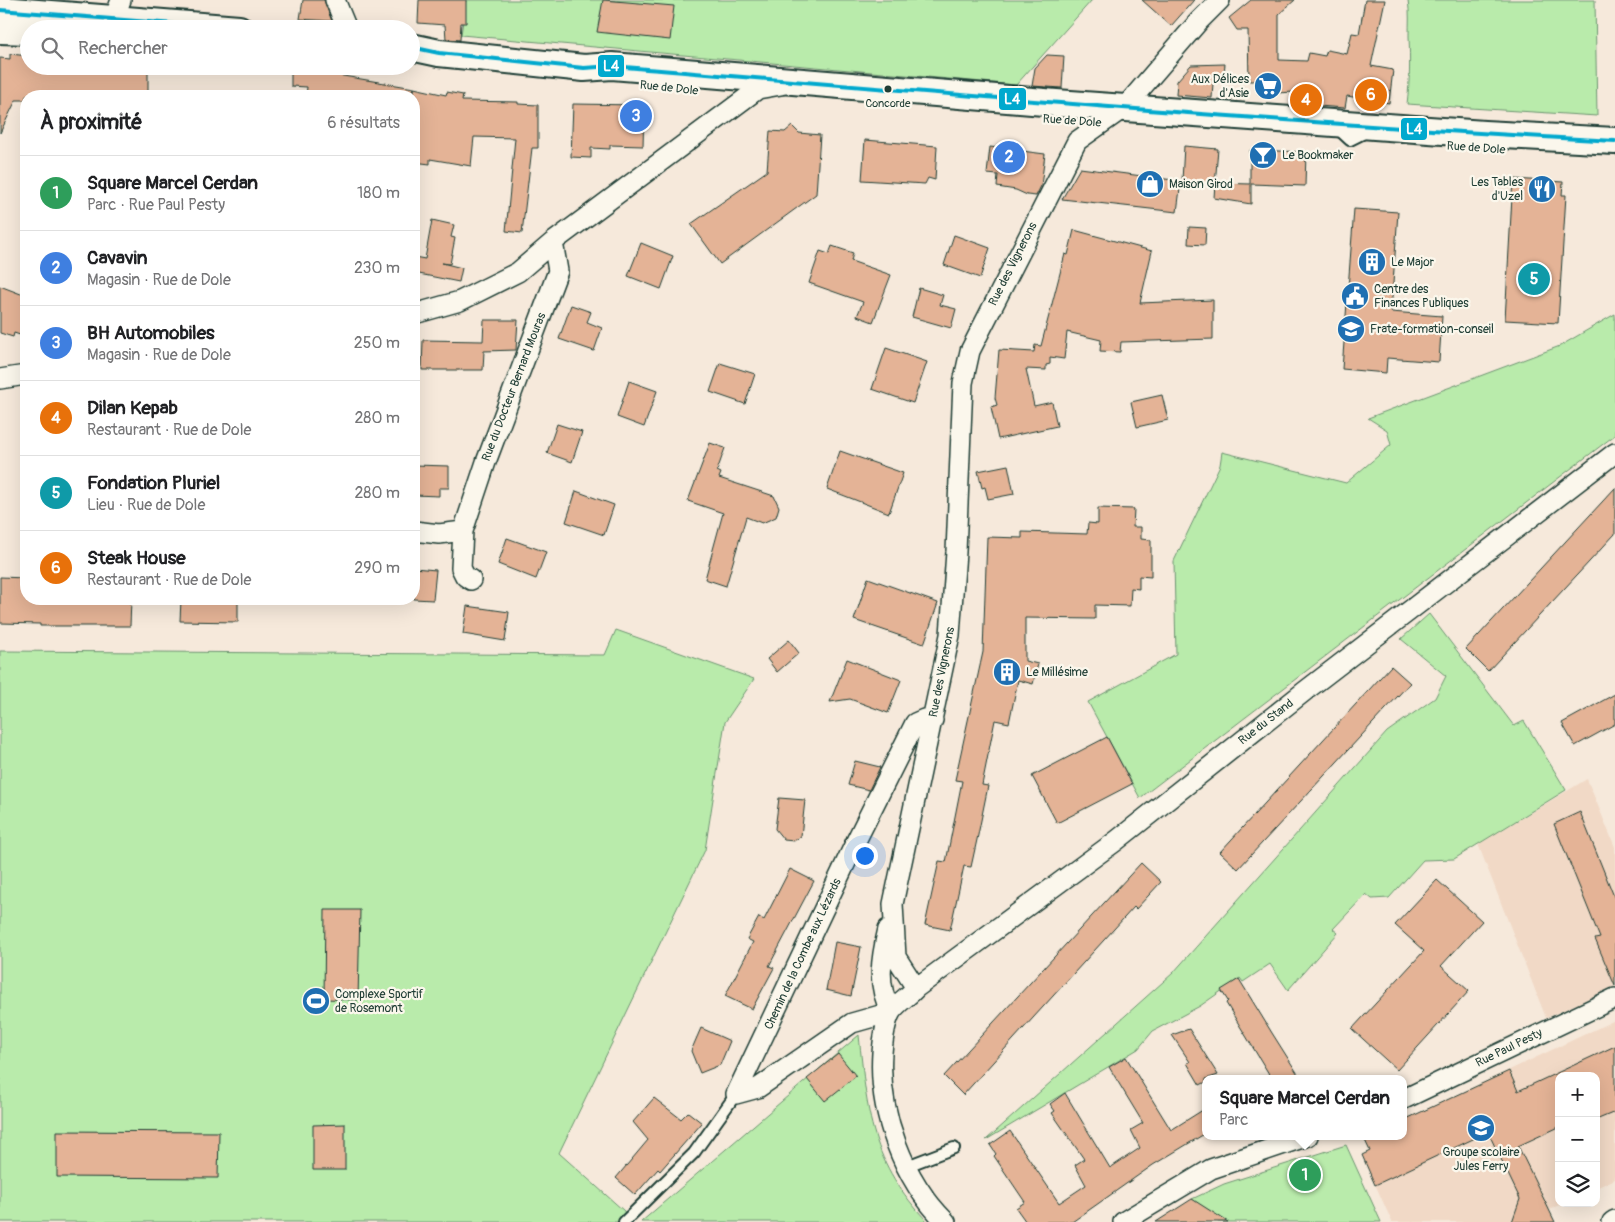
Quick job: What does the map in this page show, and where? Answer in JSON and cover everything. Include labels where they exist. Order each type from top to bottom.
[{"type":"main road","points":[[71,20],[118,9],[185,20]]},
{"type":"main road","points":[[0,10],[52,20]]},
{"type":"main road","points":[[0,30],[20,31]]},
{"type":"main road","name":"Rue de Dole","points":[[420,48],[438,53],[584,68],[612,66],[814,84],[1378,126],[1615,141]]},
{"type":"main road","name":"Rue de Dole","points":[[420,63],[750,96],[1104,123],[1615,156]]},
{"type":"street","points":[[334,0],[343,20]]},
{"type":"street","name":"Rue des Vignerons","points":[[916,988],[896,957],[893,904],[933,720],[952,615],[963,382],[970,351],[1077,141],[1125,107],[1220,0]]},
{"type":"street","points":[[0,21],[20,21]]},
{"type":"street","points":[[420,312],[460,301],[518,272],[553,242],[758,90],[769,86],[814,84]]},
{"type":"street","name":"Rue du Docteur Bernard Mouras","points":[[471,580],[465,576],[461,568],[463,531],[486,462],[558,271],[553,242]]},
{"type":"street","points":[[0,379],[20,376]]},
{"type":"street","name":"Rue du Stand","points":[[916,988],[1116,841],[1305,691],[1615,454]]},
{"type":"street","points":[[420,532],[439,534],[463,531]]},
{"type":"street","name":"Chemin de la Combe aux Lézards","points":[[736,1094],[857,839],[915,723],[924,719],[933,720]]},
{"type":"street","points":[[893,904],[880,964],[882,989],[891,1012],[883,1040],[880,1076],[886,1116],[910,1174],[946,1222]]},
{"type":"street","points":[[736,1094],[758,1088],[852,1023],[891,1012],[916,988]]},
{"type":"street","name":"Rue Paul Pesty","points":[[1407,1098],[1615,998]]},
{"type":"street","points":[[1123,1222],[1211,1169],[1296,1140]]},
{"type":"lane","points":[[1330,122],[1350,140],[1378,126]]},
{"type":"lane","name":"Chemin de la Combe aux Lézards","points":[[624,1222],[694,1153],[736,1094]]},
{"type":"lane","points":[[907,1166],[954,1148]]},
{"type":"shaded area","points":[[1587,779],[1615,847],[1615,986],[1546,1018],[1478,844]]},
{"type":"shaded area","name":"Groupe scolaire Jules Ferry","points":[[1615,1020],[1615,1179],[1600,1186],[1600,1072],[1555,1072],[1555,1207],[1549,1210],[1549,1222],[1392,1222],[1362,1155],[1395,1140],[1407,1140],[1407,1119]]},
{"type":"green space","points":[[466,0],[1092,0],[1016,85],[461,35]]},
{"type":"green space","points":[[1408,0],[1595,0],[1597,116],[1407,104],[1410,62]]},
{"type":"green space","points":[[1615,314],[1615,435],[1140,798],[1088,702],[1176,654],[1174,561],[1220,465],[1222,452],[1346,483],[1391,445],[1387,430],[1368,418],[1560,346]]},
{"type":"green space","points":[[1429,614],[1514,726],[1524,721],[1566,790],[1454,859],[1423,860],[1389,898],[1372,899],[1366,894],[1333,929],[1338,933],[1288,990],[1270,964],[1243,982],[1240,978],[1200,1006],[1153,1031],[1138,1049],[986,1140],[1173,973],[1387,732],[1435,698],[1446,676],[1401,639]]},
{"type":"green space","name":"Complexe Sportif de Rosemont","points":[[616,630],[754,679],[725,722],[705,850],[559,1153],[624,1211],[629,1222],[0,1222],[0,651],[605,655]]},
{"type":"green space","points":[[859,1035],[865,1089],[875,1136],[894,1179],[928,1222],[641,1222]]},
{"type":"green space","points":[[1346,1145],[1381,1222],[1218,1222],[1192,1199],[1224,1184]]},
{"type":"building","points":[[303,0],[324,0],[332,20],[316,20],[300,19]]},
{"type":"building","points":[[419,0],[466,0],[466,23],[461,23],[460,40],[446,39],[445,25],[420,23],[420,20],[418,20]]},
{"type":"building","points":[[603,0],[674,6],[670,40],[597,32]]},
{"type":"building","points":[[1142,0],[1194,0],[1171,26]]},
{"type":"building","points":[[1251,0],[1295,0],[1279,14],[1279,60],[1307,61],[1309,53],[1325,56],[1327,50],[1347,54],[1352,33],[1359,34],[1365,0],[1385,0],[1371,66],[1393,70],[1389,103],[1347,96],[1345,108],[1292,104],[1295,92],[1258,94],[1257,81],[1249,81],[1248,30],[1237,30],[1229,18]]},
{"type":"building","points":[[10,54],[20,55],[20,75],[148,75],[148,90],[20,90],[20,100],[16,100],[0,133],[0,58],[10,59]]},
{"type":"building","points":[[1047,55],[1064,56],[1062,88],[1032,86],[1035,68]]},
{"type":"building","points":[[1225,64],[1223,82],[1213,83],[1212,98],[1176,95],[1177,81],[1191,65]]},
{"type":"building","points":[[291,75],[337,75],[414,88],[414,90],[307,90],[307,87],[291,86]]},
{"type":"building","points":[[414,88],[446,95],[447,92],[463,95],[462,101],[518,102],[518,104],[538,105],[538,148],[532,148],[522,233],[506,231],[515,138],[474,137],[471,166],[430,159],[430,164],[420,163],[420,90],[414,90]]},
{"type":"building","points":[[573,104],[638,105],[644,109],[643,146],[610,145],[610,149],[591,148],[591,158],[571,157]]},
{"type":"building","points":[[792,126],[799,133],[820,135],[816,194],[720,264],[691,224],[767,171],[770,131],[785,132]]},
{"type":"building","points":[[865,140],[937,146],[935,180],[928,178],[925,184],[862,180]]},
{"type":"building","points":[[1184,146],[1218,149],[1215,185],[1182,181]]},
{"type":"building","points":[[990,147],[1045,154],[1041,186],[1036,196],[997,187],[998,175],[987,174]]},
{"type":"building","points":[[1250,150],[1306,152],[1305,186],[1251,184],[1251,204],[1214,198],[1215,183],[1250,184]]},
{"type":"building","points":[[1080,168],[1181,181],[1177,212],[1062,199]]},
{"type":"building","points":[[1513,179],[1563,182],[1562,195],[1566,195],[1558,323],[1505,320]]},
{"type":"building","name":"Le Major","points":[[1354,209],[1398,212],[1391,312],[1442,316],[1439,362],[1387,358],[1386,373],[1342,369]]},
{"type":"building","points":[[432,220],[454,225],[451,237],[455,238],[450,264],[442,263],[462,268],[459,282],[420,274],[420,258],[425,259]]},
{"type":"building","points":[[1189,227],[1206,228],[1205,245],[1188,244]]},
{"type":"building","points":[[1074,230],[1152,251],[1140,303],[1213,300],[1213,339],[1121,342],[1120,352],[1100,351],[1101,340],[1067,332],[1064,359],[1050,357],[1050,364],[1046,365],[1046,370],[1026,369],[1034,406],[1052,402],[1057,426],[998,439],[991,407],[997,405],[995,398],[999,350],[1034,352],[1035,345],[1041,346],[1065,254],[1068,255]]},
{"type":"building","points":[[954,235],[990,248],[980,278],[944,265]]},
{"type":"building","points":[[641,243],[673,256],[661,289],[628,276]]},
{"type":"building","points":[[832,246],[853,253],[851,261],[891,275],[873,322],[857,316],[863,302],[809,283],[820,251],[829,254]]},
{"type":"building","points":[[0,286],[20,294],[20,335],[14,333],[13,337],[0,333]]},
{"type":"building","points":[[919,288],[943,295],[940,305],[956,309],[951,328],[912,317]]},
{"type":"building","points":[[571,305],[591,312],[587,322],[602,328],[594,351],[559,339]]},
{"type":"building","points":[[484,320],[518,320],[516,350],[484,351],[483,370],[422,370],[423,340],[483,341]]},
{"type":"building","points":[[886,348],[927,362],[913,403],[872,389]]},
{"type":"building","points":[[720,363],[755,374],[745,404],[710,392]]},
{"type":"building","points":[[629,381],[657,391],[644,427],[617,417]]},
{"type":"building","points":[[1162,395],[1168,420],[1137,427],[1131,402]]},
{"type":"building","points":[[557,424],[582,432],[572,462],[547,453]]},
{"type":"building","points":[[710,443],[725,448],[717,471],[721,473],[719,478],[774,496],[779,507],[776,517],[762,523],[746,517],[726,586],[705,579],[723,513],[688,501]]},
{"type":"building","points":[[840,451],[903,473],[889,513],[827,489]]},
{"type":"building","points":[[420,465],[449,466],[449,488],[439,488],[439,496],[420,495]]},
{"type":"building","points":[[1008,465],[1014,494],[988,499],[985,487],[982,488],[978,471]]},
{"type":"building","points":[[1615,488],[1615,534],[1488,671],[1466,649]]},
{"type":"building","points":[[576,491],[614,505],[604,535],[566,522]]},
{"type":"building","points":[[1098,508],[1134,509],[1133,527],[1141,527],[1141,539],[1151,540],[1151,577],[1139,576],[1139,589],[1131,588],[1130,606],[1095,605],[1095,619],[1025,618],[1025,661],[1038,664],[1033,684],[1018,680],[1009,723],[995,720],[982,785],[988,786],[978,835],[971,867],[964,866],[950,930],[925,925],[939,861],[946,862],[962,781],[955,780],[983,652],[987,537],[1022,538],[1022,532],[1087,534],[1088,523],[1098,524]]},
{"type":"building","points":[[507,538],[546,552],[536,579],[498,564]]},
{"type":"building","points":[[420,569],[436,570],[433,600],[420,599]]},
{"type":"building","points":[[0,577],[20,578],[20,605],[131,605],[130,626],[40,626],[40,624],[0,623]]},
{"type":"building","points":[[868,578],[938,603],[924,644],[854,620]]},
{"type":"building","points":[[181,605],[238,605],[238,622],[180,621]]},
{"type":"building","points":[[467,606],[509,612],[505,641],[463,634]]},
{"type":"building","points":[[789,640],[799,653],[777,672],[767,659]]},
{"type":"building","points":[[847,659],[901,680],[888,713],[850,699],[830,702]]},
{"type":"building","points":[[1391,666],[1410,683],[1238,869],[1220,852]]},
{"type":"building","points":[[1615,694],[1615,724],[1575,746],[1562,723]]},
{"type":"building","points":[[1107,737],[1132,784],[1057,823],[1032,776]]},
{"type":"building","points":[[855,761],[880,767],[869,790],[848,785]]},
{"type":"building","points":[[779,798],[805,800],[801,836],[794,841],[784,840],[775,829]]},
{"type":"building","points":[[1580,812],[1615,899],[1615,986],[1595,939],[1600,938],[1554,824]]},
{"type":"building","points":[[1141,863],[1161,882],[1136,909],[1134,907],[963,1095],[944,1076]]},
{"type":"building","points":[[790,869],[814,881],[769,966],[774,968],[752,1009],[725,996],[753,942],[747,939],[759,917],[764,920]]},
{"type":"building","points":[[1437,880],[1482,921],[1441,966],[1469,991],[1397,1070],[1352,1029],[1424,951],[1395,925]]},
{"type":"building","points":[[325,910],[360,910],[358,1000],[324,999]]},
{"type":"building","points":[[835,942],[861,947],[851,996],[826,990]]},
{"type":"building","points":[[1239,979],[1298,1075],[1270,1075],[1226,1003],[1228,1001],[1221,990]]},
{"type":"building","points":[[701,1028],[730,1041],[720,1065],[700,1073],[691,1051]]},
{"type":"building","points":[[1189,1029],[1218,1075],[1202,1075],[1202,1084],[1200,1085],[1187,1063],[1190,1062],[1172,1035]]},
{"type":"building","points":[[1615,1046],[1615,1112],[1600,1118],[1600,1072],[1559,1072]]},
{"type":"building","points":[[838,1054],[856,1076],[825,1101],[807,1079]]},
{"type":"building","points":[[1126,1057],[1171,1130],[1202,1111],[1202,1135],[1153,1165],[1072,1222],[1026,1222],[1016,1208],[1025,1202],[994,1156],[996,1154],[990,1145],[1010,1131],[1059,1203],[1086,1185],[1075,1165],[1084,1159],[1052,1113],[1055,1111],[1050,1104],[1065,1093],[1110,1168],[1140,1148],[1131,1130],[1143,1123],[1109,1067]]},
{"type":"building","points":[[1509,1071],[1518,1091],[1555,1074],[1555,1129],[1518,1146],[1555,1222],[1512,1222],[1520,1199],[1488,1132],[1375,1185],[1362,1155],[1370,1151],[1365,1140],[1407,1140],[1407,1119]]},
{"type":"building","points":[[654,1098],[681,1119],[688,1112],[702,1123],[660,1171],[658,1169],[635,1195],[616,1178],[648,1140],[633,1122]]},
{"type":"building","points":[[345,1124],[345,1170],[313,1170],[313,1125]]},
{"type":"building","points":[[57,1131],[219,1132],[218,1178],[57,1177]]},
{"type":"building","points":[[1192,1199],[1228,1222],[1156,1222]]},
{"type":"transit line","name":"L4","points":[[0,10],[124,20]]},
{"type":"transit line","name":"L4","points":[[420,49],[439,53],[584,68],[612,66],[1238,117],[1615,141]]},
{"type":"place","name":"Aux Délices d'Asie","points":[[1268,86]]},
{"type":"place","name":"Concorde","points":[[888,89]]},
{"type":"place","name":"Steak House","points":[[1371,95]]},
{"type":"place","name":"Dilan Kepab","points":[[1306,100]]},
{"type":"place","name":"BH Automobiles","points":[[636,116]]},
{"type":"place","name":"Le Bookmaker","points":[[1263,155]]},
{"type":"place","name":"Cavavin","points":[[1009,157]]},
{"type":"place","name":"Maison Girod","points":[[1150,184]]},
{"type":"place","name":"Les Tables d'Uzel","points":[[1542,189]]},
{"type":"place","name":"Le Major","points":[[1372,262]]},
{"type":"place","name":"Fondation Pluriel","points":[[1534,279]]},
{"type":"place","name":"Centre des Finances Publiques","points":[[1355,296]]},
{"type":"place","name":"Frate-formation-conseil","points":[[1351,329]]},
{"type":"place","name":"Le Millésime","points":[[1007,672]]},
{"type":"place","name":"Complexe Sportif de Rosemont","points":[[316,1001]]},
{"type":"place","name":"Groupe scolaire Jules Ferry","points":[[1481,1128]]},
{"type":"place","name":"Square Marcel Cerdan","points":[[1305,1175]]}]
